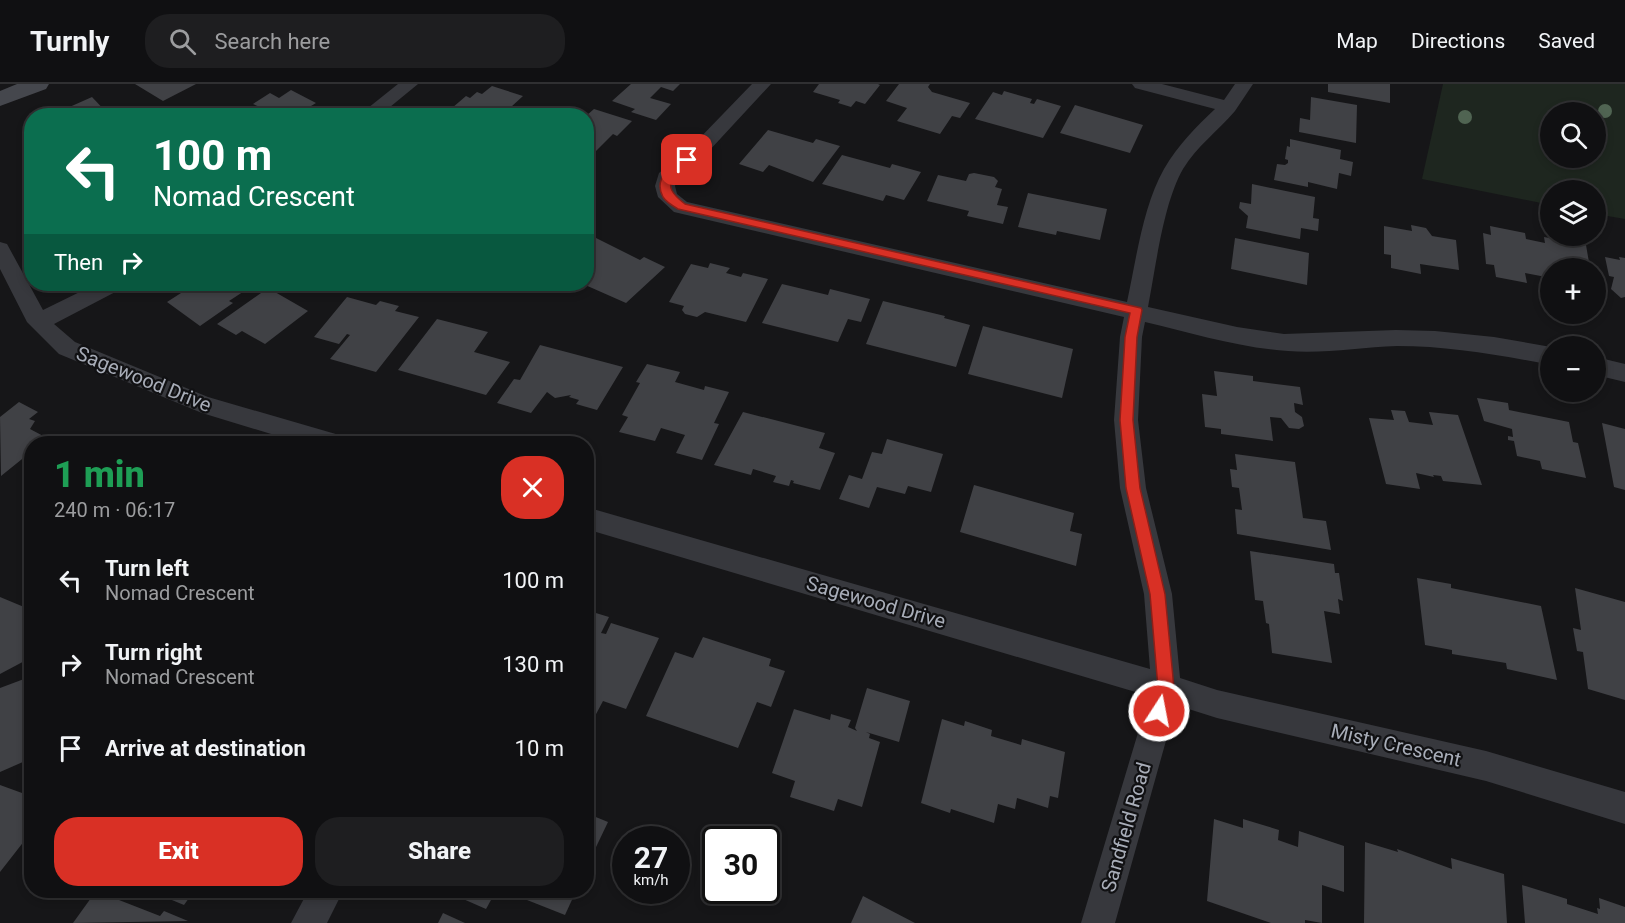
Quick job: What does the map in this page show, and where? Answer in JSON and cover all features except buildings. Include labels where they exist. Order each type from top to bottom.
[{"type":"street","points":[[0,99],[38,84]]},
{"type":"street","points":[[378,108],[409,84]]},
{"type":"street","points":[[762,84],[701,148],[669,173],[665,186],[668,197],[681,207],[1237,335],[1289,343],[1335,343],[1395,338],[1442,339],[1483,343],[1540,354]]},
{"type":"street","points":[[1141,84],[1228,107]]},
{"type":"street","name":"Sandfield Road","points":[[1098,923],[1166,688],[1158,594],[1133,488],[1126,420],[1131,337],[1151,239],[1170,178],[1193,141],[1228,107],[1244,84]]},
{"type":"street","name":"Sagewood Drive","points":[[0,249],[38,322],[67,348],[202,404],[310,436]]},
{"type":"street","points":[[38,322],[99,291]]},
{"type":"street","points":[[1606,368],[1625,373]]},
{"type":"street","name":"Sagewood Drive","points":[[594,520],[1166,688]]},
{"type":"street","name":"Misty Crescent","points":[[1166,688],[1217,704],[1486,766],[1625,808]]},
{"type":"street","points":[[308,923],[323,898]]},
{"type":"shaded area","points":[[1443,84],[1625,84],[1625,219],[1606,216],[1606,180],[1540,180],[1540,203],[1422,179]]},
{"type":"route","points":[[687,160],[669,173],[665,186],[668,197],[681,207],[1136,310],[1131,337],[1126,420],[1133,488],[1158,594],[1166,688],[1159,711]]}]
